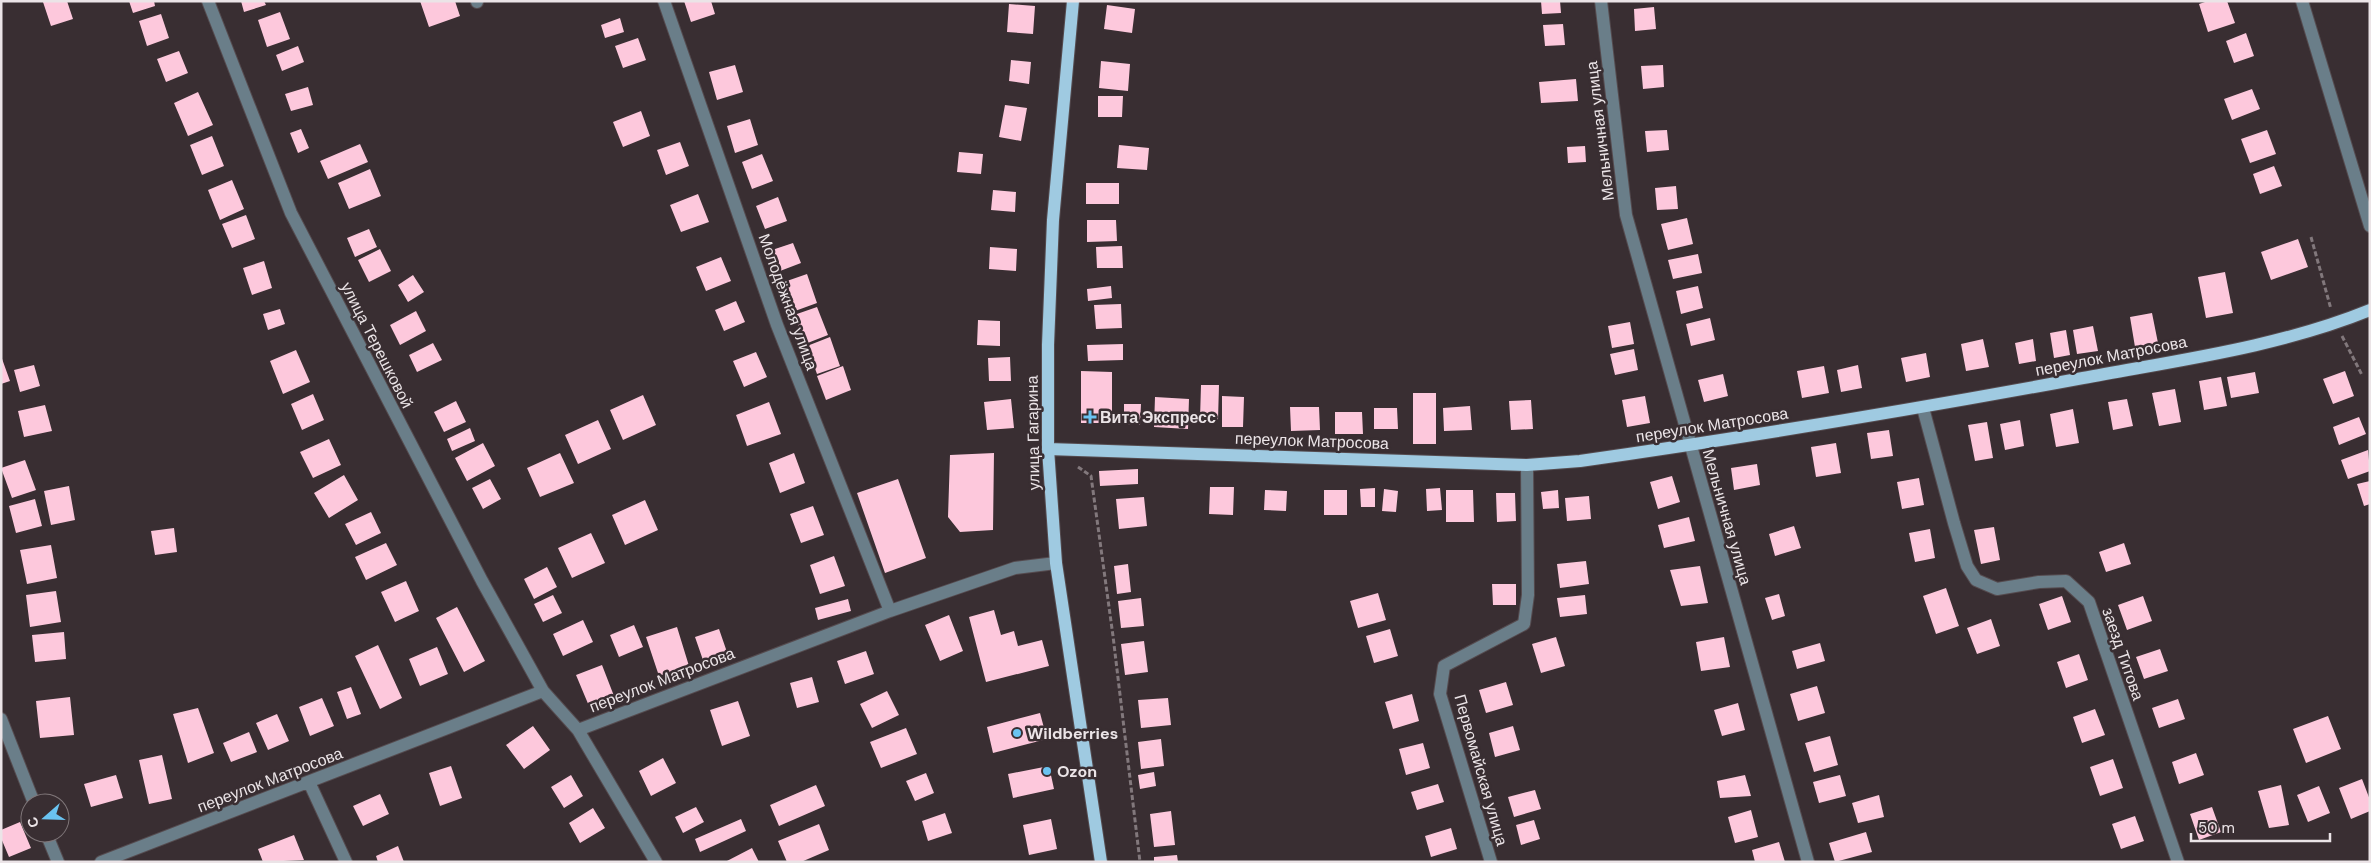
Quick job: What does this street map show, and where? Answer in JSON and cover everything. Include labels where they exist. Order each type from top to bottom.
[{"type":"main road","name":"улица Гагарина","points":[[1073,1],[1053,220],[1048,345],[1048,449],[1056,563],[1101,862]]},
{"type":"main road","name":"переулок Матросова","points":[[1048,449],[1527,466],[1580,461],[1923,408],[2226,351],[2335,324],[2370,310]]},
{"type":"street","name":"улица Терешковой","points":[[208,1],[291,213],[409,444],[543,691]]},
{"type":"street","name":"Молодёжная улица","points":[[664,1],[777,325],[890,611]]},
{"type":"street","name":"Мельничная улица","points":[[1601,1],[1626,215],[1808,862]]},
{"type":"street","points":[[2302,1],[2370,226]]},
{"type":"street","name":"заезд Титова","points":[[1923,408],[1954,524],[1967,566],[1976,580],[1997,589],[2039,582],[2066,581],[2088,602],[2178,862]]},
{"type":"street","name":"Первомайская улица","points":[[1491,862],[1440,694],[1444,666],[1524,624],[1528,596],[1527,466]]},
{"type":"street","name":"переулок Матросова","points":[[101,862],[543,691],[578,730],[890,611],[1014,568],[1056,563]]},
{"type":"street","points":[[1,719],[30,793]]},
{"type":"street","points":[[578,730],[656,862]]},
{"type":"street","points":[[309,782],[346,862]]},
{"type":"street","points":[[50,843],[58,862]]},
{"type":"path","points":[[1078,467],[1091,476],[1140,862]]},
{"type":"building","points":[[67,1],[73,19],[51,26],[43,2]]},
{"type":"building","points":[[129,1],[154,1],[155,6],[133,13]]},
{"type":"building","points":[[241,1],[264,1],[266,5],[244,12]]},
{"type":"building","points":[[420,1],[455,1],[460,16],[429,27]]},
{"type":"building","points":[[684,1],[711,1],[715,14],[691,22]]},
{"type":"building","points":[[1541,1],[1560,1],[1561,13],[1542,14]]},
{"type":"building","points":[[2208,1],[2227,1],[2235,23],[2208,32],[2199,4]]},
{"type":"building","points":[[1009,4],[1035,6],[1033,34],[1007,32]]},
{"type":"building","points":[[1107,5],[1135,9],[1132,33],[1104,29]]},
{"type":"building","points":[[1654,7],[1656,29],[1635,31],[1634,9]]},
{"type":"building","points":[[280,12],[290,39],[267,47],[258,20]]},
{"type":"building","points":[[161,14],[169,38],[147,46],[139,21]]},
{"type":"building","points":[[620,18],[624,32],[605,38],[601,25]]},
{"type":"building","points":[[1563,24],[1565,45],[1545,46],[1543,25]]},
{"type":"building","points":[[2246,33],[2254,56],[2234,63],[2226,41]]},
{"type":"building","points":[[638,38],[646,60],[623,68],[615,46]]},
{"type":"building","points":[[298,46],[304,62],[282,71],[276,55]]},
{"type":"building","points":[[179,51],[188,73],[166,82],[157,59]]},
{"type":"building","points":[[1011,60],[1031,62],[1029,84],[1009,81]]},
{"type":"building","points":[[1101,61],[1130,64],[1128,91],[1099,88]]},
{"type":"building","points":[[735,65],[743,92],[717,100],[709,72]]},
{"type":"building","points":[[1663,65],[1664,87],[1643,89],[1641,66]]},
{"type":"building","points":[[1576,79],[1578,101],[1541,103],[1539,82]]},
{"type":"building","points":[[308,87],[313,105],[291,111],[285,94]]},
{"type":"building","points":[[2252,89],[2260,109],[2232,120],[2224,99]]},
{"type":"building","points":[[198,92],[213,125],[188,136],[174,103]]},
{"type":"building","points":[[1098,96],[1123,96],[1122,117],[1098,117]]},
{"type":"building","points":[[1005,105],[1027,108],[1021,141],[999,137]]},
{"type":"building","points":[[641,111],[650,136],[623,147],[613,122]]},
{"type":"building","points":[[750,119],[758,145],[735,153],[727,126]]},
{"type":"building","points":[[301,129],[309,148],[298,153],[290,133]]},
{"type":"building","points":[[1667,130],[1669,150],[1647,152],[1645,131]]},
{"type":"building","points":[[2267,130],[2276,154],[2250,163],[2241,139]]},
{"type":"building","points":[[212,136],[224,166],[202,175],[190,145]]},
{"type":"building","points":[[680,142],[689,166],[666,175],[657,150]]},
{"type":"building","points":[[360,144],[368,162],[328,179],[320,161]]},
{"type":"building","points":[[1119,145],[1149,148],[1147,170],[1117,168]]},
{"type":"building","points":[[1585,146],[1586,162],[1568,163],[1567,147]]},
{"type":"building","points":[[959,152],[983,154],[981,174],[957,172]]},
{"type":"building","points":[[762,154],[773,181],[752,189],[742,162]]},
{"type":"building","points":[[2274,166],[2282,186],[2260,194],[2253,174]]},
{"type":"building","points":[[370,169],[381,196],[349,209],[338,183]]},
{"type":"building","points":[[232,180],[244,209],[220,220],[208,190]]},
{"type":"building","points":[[1086,183],[1119,183],[1119,204],[1086,204]]},
{"type":"building","points":[[1676,186],[1678,209],[1657,210],[1655,188]]},
{"type":"building","points":[[993,190],[1016,192],[1015,212],[991,210]]},
{"type":"building","points":[[698,194],[709,222],[681,232],[670,205]]},
{"type":"building","points":[[778,197],[787,221],[765,229],[756,206]]},
{"type":"building","points":[[246,215],[255,239],[232,248],[222,224]]},
{"type":"building","points":[[1687,218],[1693,244],[1668,250],[1661,224]]},
{"type":"building","points":[[1087,220],[1116,220],[1117,241],[1087,242]]},
{"type":"building","points":[[369,229],[377,247],[355,257],[347,238]]},
{"type":"building","points":[[2298,239],[2308,267],[2271,280],[2261,252]]},
{"type":"building","points":[[793,243],[801,263],[780,271],[772,250]]},
{"type":"building","points":[[1122,246],[1123,268],[1097,268],[1096,247]]},
{"type":"building","points":[[990,247],[1017,249],[1016,271],[989,269]]},
{"type":"building","points":[[380,249],[391,271],[369,282],[358,260]]},
{"type":"building","points":[[1698,254],[1702,273],[1673,279],[1668,260]]},
{"type":"building","points":[[721,257],[731,281],[706,291],[696,267]]},
{"type":"building","points":[[264,261],[272,288],[252,295],[243,268]]},
{"type":"building","points":[[2225,272],[2233,313],[2206,318],[2198,277]]},
{"type":"building","points":[[807,274],[817,303],[795,311],[784,282]]},
{"type":"building","points":[[413,275],[424,292],[408,302],[398,285]]},
{"type":"building","points":[[1111,286],[1112,298],[1088,301],[1087,289]]},
{"type":"building","points":[[1698,286],[1703,308],[1681,314],[1676,291]]},
{"type":"building","points":[[736,301],[745,322],[724,331],[715,310]]},
{"type":"building","points":[[1121,304],[1122,328],[1096,329],[1094,305]]},
{"type":"building","points":[[817,307],[828,335],[805,344],[794,315]]},
{"type":"building","points":[[280,309],[285,324],[268,330],[263,314]]},
{"type":"building","points":[[416,311],[426,331],[400,345],[390,325]]},
{"type":"building","points":[[2152,313],[2158,343],[2135,347],[2130,317]]},
{"type":"building","points":[[1710,318],[1715,340],[1691,346],[1686,324]]},
{"type":"building","points":[[978,320],[1000,321],[1000,346],[977,345]]},
{"type":"building","points":[[1630,322],[1634,344],[1612,348],[1608,326]]},
{"type":"building","points":[[2093,326],[2098,351],[2077,354],[2073,330]]},
{"type":"building","points":[[2066,330],[2070,355],[2054,358],[2050,333]]},
{"type":"building","points":[[830,337],[840,366],[817,374],[807,346]]},
{"type":"building","points":[[1983,339],[1989,367],[1966,371],[1961,344]]},
{"type":"building","points":[[2033,339],[2036,361],[2019,364],[2015,343]]},
{"type":"building","points":[[433,343],[442,360],[417,372],[409,355]]},
{"type":"building","points":[[1123,344],[1123,360],[1088,361],[1087,345]]},
{"type":"building","points":[[1634,349],[1638,370],[1615,375],[1610,354]]},
{"type":"building","points":[[296,350],[310,382],[283,394],[270,361]]},
{"type":"building","points":[[756,352],[767,377],[744,387],[733,361]]},
{"type":"building","points":[[1926,353],[1930,377],[1906,382],[1901,358]]},
{"type":"building","points":[[1,356],[10,381],[1,384]]},
{"type":"building","points":[[1010,357],[1011,381],[989,381],[988,358]]},
{"type":"building","points":[[34,365],[40,386],[20,392],[14,370]]},
{"type":"building","points":[[1858,365],[1862,388],[1841,392],[1837,370]]},
{"type":"building","points":[[843,366],[851,390],[826,400],[817,376]]},
{"type":"building","points":[[1824,366],[1829,393],[1802,398],[1797,371]]},
{"type":"building","points":[[1081,371],[1112,372],[1112,423],[1081,423]]},
{"type":"building","points":[[2345,371],[2354,396],[2333,404],[2323,379]]},
{"type":"building","points":[[2255,372],[2259,393],[2231,398],[2227,377]]},
{"type":"building","points":[[1723,374],[1728,396],[1704,402],[1698,380]]},
{"type":"building","points":[[2221,377],[2227,406],[2204,410],[2199,381]]},
{"type":"building","points":[[1201,385],[1219,385],[1218,420],[1200,419]]},
{"type":"building","points":[[2175,389],[2181,422],[2159,426],[2152,393]]},
{"type":"building","points":[[1413,393],[1436,393],[1436,444],[1413,444]]},
{"type":"building","points":[[313,394],[324,420],[302,430],[291,404]]},
{"type":"building","points":[[643,395],[656,425],[623,440],[610,410]]},
{"type":"building","points":[[1222,396],[1244,397],[1243,427],[1222,427]]},
{"type":"building","points":[[1645,396],[1650,423],[1627,427],[1622,400]]},
{"type":"building","points":[[1155,397],[1189,399],[1188,429],[1154,427]]},
{"type":"building","points":[[1011,399],[1014,428],[987,430],[984,402]]},
{"type":"building","points":[[2127,399],[2133,426],[2113,430],[2108,402]]},
{"type":"building","points":[[1531,400],[1533,429],[1511,430],[1509,401]]},
{"type":"building","points":[[456,401],[466,422],[444,432],[434,412]]},
{"type":"building","points":[[769,402],[781,434],[747,446],[736,415]]},
{"type":"building","points":[[1124,404],[1141,404],[1140,425],[1124,424]]},
{"type":"building","points":[[45,405],[52,431],[24,437],[18,411]]},
{"type":"building","points":[[1470,406],[1472,430],[1444,431],[1443,408]]},
{"type":"building","points":[[1290,407],[1319,407],[1320,430],[1291,431]]},
{"type":"building","points":[[1374,408],[1397,408],[1398,429],[1374,429]]},
{"type":"building","points":[[2073,409],[2079,443],[2056,447],[2050,414]]},
{"type":"building","points":[[1335,412],[1362,412],[1363,434],[1335,434]]},
{"type":"building","points":[[2359,417],[2366,434],[2339,445],[2333,427]]},
{"type":"building","points":[[598,420],[611,449],[578,464],[565,435]]},
{"type":"building","points":[[2020,420],[2024,446],[2005,450],[2000,424]]},
{"type":"building","points":[[1987,422],[1993,458],[1975,461],[1968,425]]},
{"type":"building","points":[[470,428],[475,441],[452,451],[447,439]]},
{"type":"building","points":[[1889,430],[1893,456],[1871,459],[1867,433]]},
{"type":"building","points":[[329,439],[341,465],[313,478],[300,452]]},
{"type":"building","points":[[483,443],[495,466],[467,481],[455,458]]},
{"type":"building","points":[[1836,443],[1841,473],[1816,477],[1811,447]]},
{"type":"building","points":[[2368,450],[2370,471],[2348,479],[2341,460]]},
{"type":"building","points":[[560,453],[574,483],[540,497],[527,468]]},
{"type":"building","points":[[794,453],[805,483],[780,493],[769,463]]},
{"type":"building","points":[[994,453],[993,530],[960,532],[948,517],[950,455]]},
{"type":"building","points":[[25,460],[36,490],[12,498],[1,468]]},
{"type":"building","points":[[1757,464],[1760,485],[1734,490],[1731,468]]},
{"type":"building","points":[[1138,469],[1138,484],[1100,486],[1099,471]]},
{"type":"building","points":[[344,475],[358,500],[329,518],[314,493]]},
{"type":"building","points":[[1672,476],[1680,502],[1658,509],[1650,482]]},
{"type":"building","points":[[1919,478],[1924,505],[1902,509],[1897,482]]},
{"type":"building","points":[[490,479],[501,499],[483,509],[472,488]]},
{"type":"building","points":[[898,479],[926,558],[885,573],[857,493]]},
{"type":"building","points":[[2370,481],[2370,504],[2364,506],[2357,484]]},
{"type":"building","points":[[69,486],[75,520],[51,525],[44,491]]},
{"type":"building","points":[[1210,487],[1234,487],[1233,515],[1209,514]]},
{"type":"building","points":[[1375,488],[1375,507],[1361,507],[1360,489]]},
{"type":"building","points":[[1440,488],[1442,510],[1427,511],[1426,489]]},
{"type":"building","points":[[1384,489],[1398,491],[1396,512],[1382,511]]},
{"type":"building","points":[[1265,490],[1287,491],[1286,511],[1264,510]]},
{"type":"building","points":[[1324,490],[1347,490],[1347,515],[1324,515]]},
{"type":"building","points":[[1446,490],[1473,490],[1474,522],[1446,522]]},
{"type":"building","points":[[1558,490],[1559,508],[1543,509],[1541,492]]},
{"type":"building","points":[[1496,493],[1515,493],[1516,521],[1497,522]]},
{"type":"building","points":[[1589,496],[1591,519],[1567,521],[1565,498]]},
{"type":"building","points":[[1144,497],[1147,526],[1119,529],[1116,499]]},
{"type":"building","points":[[35,499],[42,526],[16,533],[9,506]]},
{"type":"building","points":[[645,500],[658,530],[625,545],[612,515]]},
{"type":"building","points":[[813,506],[824,535],[801,543],[790,514]]},
{"type":"building","points":[[371,512],[381,533],[356,545],[345,524]]},
{"type":"building","points":[[1689,517],[1695,541],[1664,548],[1658,525]]},
{"type":"building","points":[[1794,526],[1801,548],[1775,556],[1769,534]]},
{"type":"building","points":[[1994,527],[2000,560],[1981,564],[1974,530]]},
{"type":"building","points":[[174,528],[177,552],[155,555],[151,531]]},
{"type":"building","points":[[1930,529],[1935,558],[1915,562],[1909,533]]},
{"type":"building","points":[[591,533],[605,563],[572,578],[558,548]]},
{"type":"building","points":[[386,543],[397,565],[366,580],[355,557]]},
{"type":"building","points":[[2124,543],[2131,564],[2106,572],[2099,552]]},
{"type":"building","points":[[51,545],[57,578],[27,584],[20,550]]},
{"type":"building","points":[[834,556],[845,586],[820,594],[810,565]]},
{"type":"building","points":[[1586,561],[1589,584],[1560,588],[1557,564]]},
{"type":"building","points":[[1128,564],[1131,592],[1117,594],[1114,566]]},
{"type":"building","points":[[1700,566],[1708,603],[1681,606],[1670,570]]},
{"type":"building","points":[[547,567],[557,587],[534,599],[524,579]]},
{"type":"building","points":[[406,581],[419,611],[395,622],[381,592]]},
{"type":"building","points":[[1492,584],[1516,584],[1516,605],[1493,605]]},
{"type":"building","points":[[1946,588],[1959,626],[1936,634],[1923,596]]},
{"type":"building","points":[[56,591],[61,622],[30,627],[26,595]]},
{"type":"building","points":[[1378,593],[1386,620],[1358,628],[1350,601]]},
{"type":"building","points":[[1779,594],[1785,616],[1772,620],[1765,598]]},
{"type":"building","points":[[553,595],[562,613],[543,622],[534,604]]},
{"type":"building","points":[[1585,595],[1587,614],[1560,617],[1557,598]]},
{"type":"building","points":[[2062,596],[2071,622],[2048,630],[2039,604]]},
{"type":"building","points":[[2143,596],[2152,621],[2127,630],[2118,605]]},
{"type":"building","points":[[1141,598],[1144,626],[1121,628],[1118,601]]},
{"type":"building","points":[[848,599],[851,611],[818,620],[815,608]]},
{"type":"building","points":[[457,607],[485,661],[464,672],[436,618]]},
{"type":"building","points":[[994,610],[1001,635],[1014,631],[1018,646],[1042,640],[1049,666],[986,682],[969,617]]},
{"type":"building","points":[[949,615],[963,651],[940,661],[925,625]]},
{"type":"building","points":[[1991,619],[2000,646],[1977,654],[1967,628]]},
{"type":"building","points":[[583,620],[593,642],[563,656],[553,634]]},
{"type":"building","points":[[634,625],[643,647],[619,657],[610,635]]},
{"type":"building","points":[[677,627],[689,666],[659,676],[646,637]]},
{"type":"building","points":[[719,629],[728,655],[704,663],[695,637]]},
{"type":"building","points":[[1390,629],[1398,656],[1374,663],[1366,636]]},
{"type":"building","points":[[64,632],[66,659],[35,662],[32,635]]},
{"type":"building","points":[[1556,637],[1565,666],[1541,673],[1532,644]]},
{"type":"building","points":[[1724,637],[1730,667],[1701,671],[1696,642]]},
{"type":"building","points":[[1144,641],[1148,672],[1125,675],[1121,644]]},
{"type":"building","points":[[1820,643],[1825,661],[1797,669],[1792,651]]},
{"type":"building","points":[[378,645],[402,698],[380,709],[355,656]]},
{"type":"building","points":[[437,647],[448,674],[420,686],[409,659]]},
{"type":"building","points":[[2160,649],[2168,671],[2144,679],[2136,657]]},
{"type":"building","points":[[866,651],[874,674],[845,684],[837,661]]},
{"type":"building","points":[[2079,654],[2088,680],[2066,688],[2057,662]]},
{"type":"building","points":[[602,665],[614,696],[589,706],[576,675]]},
{"type":"building","points":[[812,677],[819,702],[797,708],[790,683]]},
{"type":"building","points":[[1506,682],[1513,705],[1486,713],[1479,690]]},
{"type":"building","points":[[1817,686],[1825,713],[1798,721],[1790,694]]},
{"type":"building","points":[[351,687],[361,714],[347,719],[337,692]]},
{"type":"building","points":[[887,691],[899,715],[872,728],[860,704]]},
{"type":"building","points":[[1412,694],[1419,721],[1393,729],[1385,702]]},
{"type":"building","points":[[70,697],[74,735],[40,738],[36,701]]},
{"type":"building","points":[[322,698],[334,726],[310,736],[299,707]]},
{"type":"building","points":[[1168,698],[1171,725],[1141,728],[1138,700]]},
{"type":"building","points":[[2178,699],[2185,719],[2159,728],[2152,708]]},
{"type":"building","points":[[738,701],[750,736],[722,746],[710,710]]},
{"type":"building","points":[[1738,703],[1745,730],[1722,736],[1714,710]]},
{"type":"building","points":[[198,708],[214,753],[188,763],[173,714]]},
{"type":"building","points":[[2095,709],[2105,735],[2082,743],[2073,717]]},
{"type":"building","name":"Wildberries","points":[[1040,713],[1047,739],[993,753],[987,727]]},
{"type":"building","points":[[277,714],[289,741],[268,750],[256,723]]},
{"type":"building","points":[[2328,716],[2341,749],[2306,763],[2293,729]]},
{"type":"building","points":[[533,726],[550,750],[524,769],[506,745]]},
{"type":"building","points":[[1513,726],[1520,750],[1495,757],[1489,733]]},
{"type":"building","points":[[906,728],[917,754],[881,768],[870,742]]},
{"type":"building","points":[[249,732],[257,752],[231,762],[223,743]]},
{"type":"building","points":[[1830,736],[1838,765],[1814,772],[1805,743]]},
{"type":"building","points":[[1161,739],[1164,766],[1141,769],[1138,742]]},
{"type":"building","points":[[1423,743],[1430,768],[1406,775],[1399,749]]},
{"type":"building","points":[[2196,753],[2204,775],[2179,784],[2172,762]]},
{"type":"building","points":[[162,755],[172,799],[149,804],[139,760]]},
{"type":"building","points":[[663,758],[676,783],[651,796],[639,771]]},
{"type":"building","points":[[2113,759],[2123,788],[2100,796],[2090,767]]},
{"type":"building","points":[[451,766],[462,798],[440,806],[429,773]]},
{"type":"building","points":[[1049,766],[1054,789],[1013,798],[1008,774]]},
{"type":"building","points":[[1154,772],[1156,786],[1140,789],[1138,775]]},
{"type":"building","points":[[926,773],[934,793],[915,801],[906,781]]},
{"type":"building","points":[[116,775],[123,798],[91,807],[84,784]]},
{"type":"building","points":[[571,775],[583,796],[564,808],[551,787]]},
{"type":"building","points":[[1745,775],[1751,796],[1720,798],[1717,781]]},
{"type":"building","points":[[1840,775],[1846,796],[1819,803],[1813,782]]},
{"type":"building","points":[[2362,779],[2370,800],[2370,811],[2351,819],[2339,788]]},
{"type":"building","points":[[1438,784],[1444,802],[1417,810],[1411,792]]},
{"type":"building","points":[[816,785],[825,806],[779,826],[770,805]]},
{"type":"building","points":[[2281,785],[2289,825],[2269,828],[2258,791]]},
{"type":"building","points":[[2319,786],[2330,813],[2308,822],[2297,795]]},
{"type":"building","points":[[1535,790],[1541,809],[1514,817],[1508,797]]},
{"type":"building","points":[[380,794],[389,814],[363,826],[353,806]]},
{"type":"building","points":[[1879,795],[1884,817],[1858,823],[1852,803]]},
{"type":"building","points":[[696,807],[704,822],[683,833],[675,817]]},
{"type":"building","points":[[2212,807],[2221,832],[2199,840],[2190,814]]},
{"type":"building","points":[[593,808],[605,828],[580,843],[569,823]]},
{"type":"building","points":[[1751,810],[1758,837],[1735,843],[1728,817]]},
{"type":"building","points":[[1171,811],[1175,845],[1154,847],[1150,814]]},
{"type":"building","points":[[945,813],[952,833],[928,841],[922,821]]},
{"type":"building","points":[[2135,816],[2144,841],[2121,849],[2112,824]]},
{"type":"building","points":[[741,819],[746,831],[700,852],[695,839]]},
{"type":"building","points":[[1051,819],[1057,849],[1029,855],[1023,825]]},
{"type":"building","points":[[1534,820],[1540,839],[1521,845],[1516,825]]},
{"type":"building","points":[[20,822],[20,843],[29,843],[31,848],[9,857],[1,838],[1,830]]},
{"type":"building","points":[[819,824],[829,850],[801,862],[787,862],[778,841]]},
{"type":"building","points":[[1451,828],[1457,849],[1431,857],[1425,836]]},
{"type":"building","points":[[1866,832],[1872,852],[1835,862],[1829,843]]},
{"type":"building","points":[[294,835],[304,860],[263,862],[258,849]]},
{"type":"building","points":[[1779,842],[1785,862],[1755,862],[1752,850]]},
{"type":"building","points":[[398,846],[404,862],[378,862],[376,856]]},
{"type":"building","points":[[752,848],[759,862],[725,862]]},
{"type":"building","points":[[1177,855],[1178,862],[1154,862],[1154,857]]},
{"type":"place","name":"Вита Экспресс","points":[[1090,417]]},
{"type":"place","name":"Wildberries","points":[[1017,733]]},
{"type":"place","name":"Ozon","points":[[1047,771]]}]
